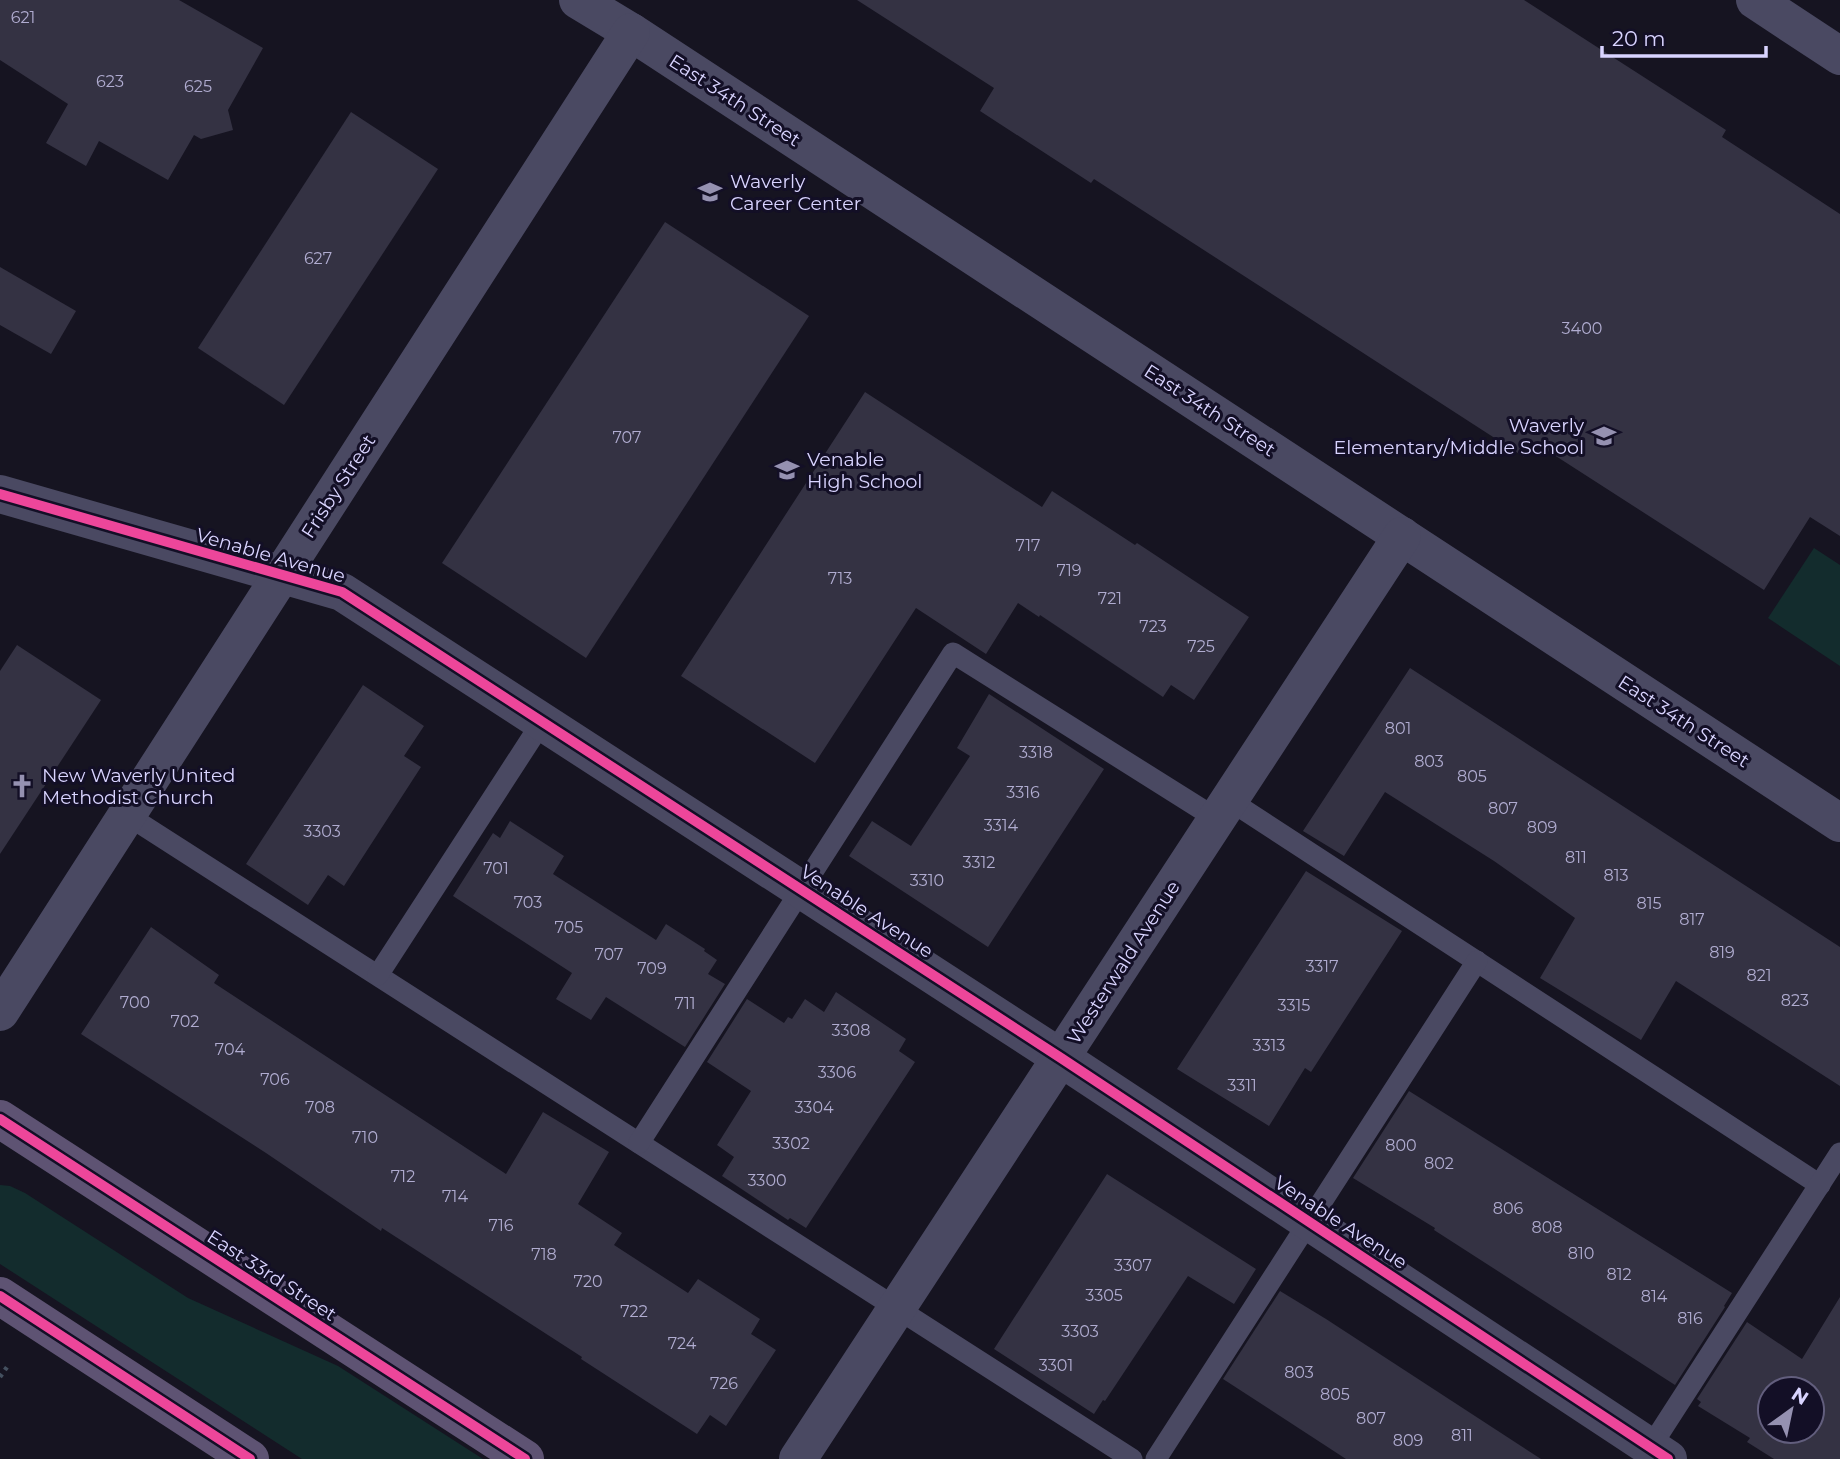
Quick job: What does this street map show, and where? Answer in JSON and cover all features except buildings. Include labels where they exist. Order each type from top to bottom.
[{"type":"main road","name":"East 33rd Street","points":[[0,1119],[525,1459]]},
{"type":"main road","points":[[0,1296],[250,1459]]},
{"type":"street","name":"East 34th Street","points":[[578,0],[631,32],[1840,823]]},
{"type":"street","points":[[1755,0],[1840,56]]},
{"type":"street","name":"Frisby Street","points":[[0,1012],[631,32]]},
{"type":"street","name":"Venable Avenue","points":[[0,494],[342,592],[1061,1058],[1654,1455]]},
{"type":"street","name":"Westerwald Avenue","points":[[798,1459],[1402,536]]},
{"type":"lane","points":[[639,1143],[953,653],[1223,809],[1477,961],[1819,1185]]},
{"type":"lane","points":[[378,975],[542,722]]},
{"type":"lane","points":[[127,815],[1132,1459]]},
{"type":"lane","points":[[1156,1459],[1477,961]]},
{"type":"lane","points":[[1654,1455],[1840,1153]]},
{"type":"path","points":[[0,1377],[7,1367]]},
{"type":"green space","points":[[1814,548],[1840,565],[1840,666],[1768,618]]},
{"type":"green space","points":[[0,1185],[25,1193],[188,1298],[338,1366],[483,1459],[302,1459],[0,1264]]},
{"type":"cycle path","points":[[0,494],[342,592],[1061,1058],[1668,1459]]},
{"type":"cycle path","points":[[0,1119],[525,1459]]},
{"type":"cycle path","points":[[0,1296],[250,1459]]},
{"type":"place","name":"Waverly Career Center","points":[[710,192]]},
{"type":"place","name":"Waverly Elementary/Middle School","points":[[1604,436]]},
{"type":"place","name":"Venable High School","points":[[787,470]]},
{"type":"place","name":"New Waverly United Methodist Church","points":[[22,786]]}]
